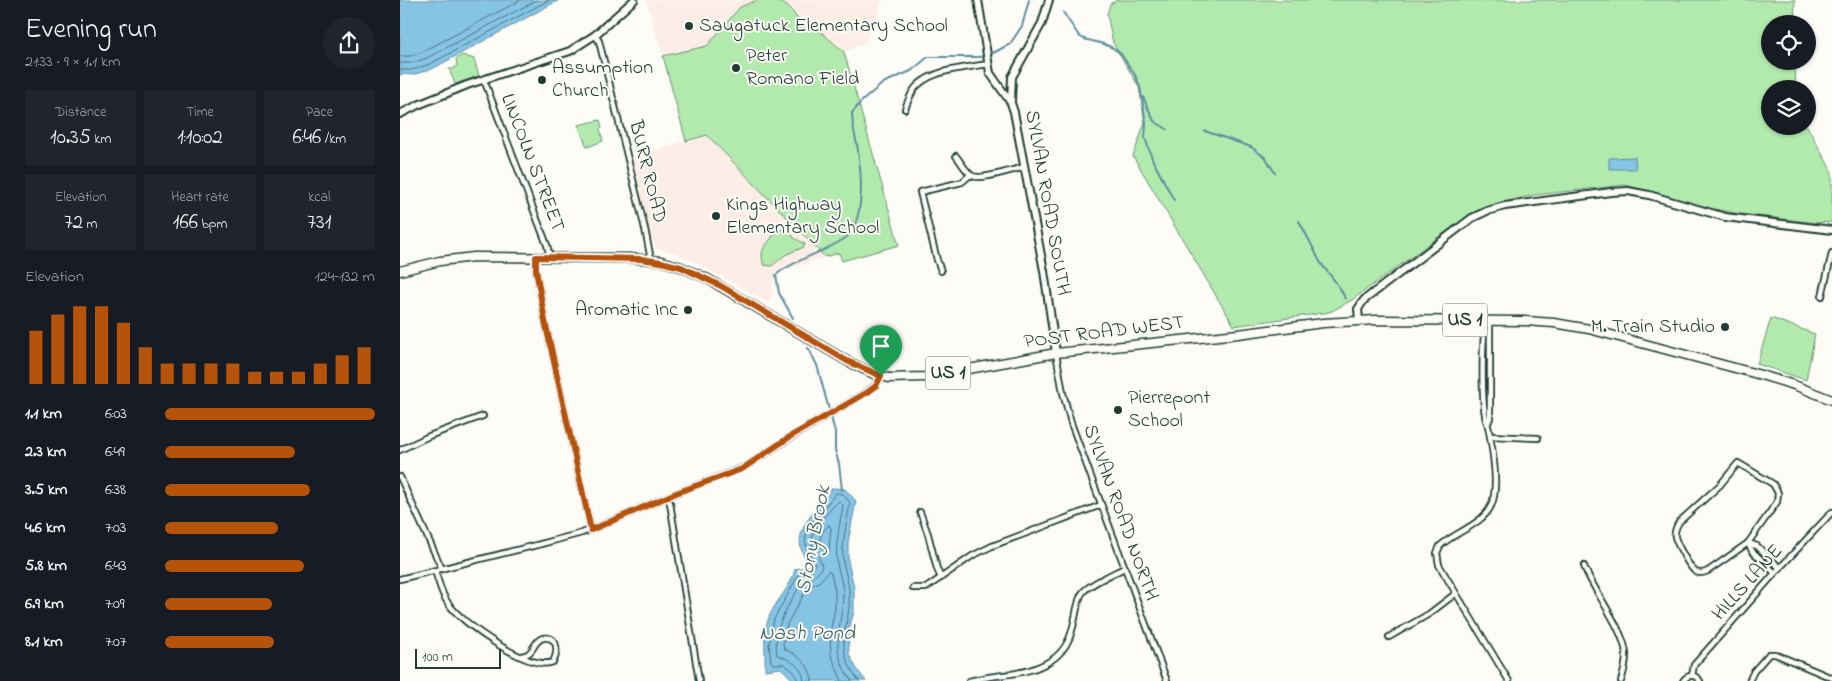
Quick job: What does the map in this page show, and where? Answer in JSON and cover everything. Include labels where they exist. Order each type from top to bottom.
[{"type":"main road","name":"POST ROAD WEST","points":[[400,271],[440,261],[462,258],[550,257],[651,260],[681,267],[706,278],[847,361],[881,376],[896,379],[924,377],[1056,352],[1230,335],[1317,324],[1359,320],[1487,320],[1546,322],[1578,327],[1761,374],[1832,400]]},
{"type":"street","points":[[400,114],[418,105],[484,80],[559,55],[578,46],[595,35],[634,0]]},
{"type":"street","name":"SYLVAN ROAD SOUTH","points":[[978,0],[992,78],[1011,103],[1025,167],[1056,352]]},
{"type":"street","points":[[905,109],[911,93],[917,86],[927,78],[943,73],[988,64],[1000,82],[1006,82],[1012,77],[1042,23],[1048,0]]},
{"type":"street","name":"BURR ROAD","points":[[595,35],[599,41],[611,88],[651,260]]},
{"type":"street","points":[[1011,103],[1012,77]]},
{"type":"street","name":"LINCOLN STREET","points":[[484,80],[550,257]]},
{"type":"street","points":[[956,156],[970,175],[975,177],[984,177],[1025,167]]},
{"type":"street","points":[[941,271],[920,192],[962,182],[970,175]]},
{"type":"street","points":[[1359,320],[1358,308],[1364,300],[1472,218],[1501,207],[1628,191],[1649,195],[1725,217],[1832,230]]},
{"type":"street","points":[[1822,296],[1832,253]]},
{"type":"street","points":[[536,257],[536,270],[545,321],[591,530]]},
{"type":"street","points":[[1487,320],[1490,337],[1490,418],[1488,423],[1495,479],[1492,505],[1480,519],[1446,540],[1440,546],[1438,553],[1439,565],[1509,681]]},
{"type":"street","name":"SYLVAN ROAD NORTH","points":[[1056,352],[1067,408],[1124,568],[1167,681]]},
{"type":"street","points":[[400,580],[591,530],[667,497],[745,467],[791,436],[872,389],[876,386],[881,376]]},
{"type":"street","points":[[400,450],[429,436],[483,416]]},
{"type":"street","points":[[1490,436],[1538,438]]},
{"type":"street","points":[[1738,463],[1773,484],[1778,493],[1776,504],[1748,543],[1705,573],[1699,573],[1691,566],[1675,536],[1679,522],[1720,485],[1738,463]]},
{"type":"street","points":[[400,477],[442,569]]},
{"type":"street","points":[[667,497],[670,503],[699,681]]},
{"type":"street","points":[[913,588],[926,588],[972,556],[992,546],[1101,505]]},
{"type":"street","points":[[920,512],[941,578]]},
{"type":"street","name":"HILLS LANE","points":[[1692,676],[1694,665],[1832,512]]},
{"type":"street","points":[[1748,543],[1757,546],[1780,568]]},
{"type":"street","points":[[1748,543],[1752,551],[1775,573]]},
{"type":"street","points":[[1584,566],[1618,630],[1624,646],[1625,663],[1621,681]]},
{"type":"street","points":[[969,681],[1019,674],[1052,660],[1062,651],[1069,640],[1079,600],[1084,591],[1124,568]]},
{"type":"street","points":[[435,571],[442,592],[454,612],[492,641],[522,656],[548,665],[553,662],[558,651],[556,644],[551,639],[544,638],[537,641],[530,653],[522,656]]},
{"type":"street","points":[[1389,637],[1429,614],[1456,594]]},
{"type":"street","points":[[1748,681],[1754,670],[1769,654],[1775,654],[1832,678]]},
{"type":"street","points":[[1683,681],[1692,676],[1700,681]]},
{"type":"shaded area","name":"Saugatuck Elementary School","points":[[646,0],[757,0],[740,7],[707,46],[663,56]]},
{"type":"shaded area","name":"Saugatuck Elementary School","points":[[775,0],[883,0],[865,43],[844,52],[820,31],[803,27],[792,11]]},
{"type":"shaded area","name":"Kings Highway Elementary School","points":[[707,134],[825,257],[776,273],[769,303],[678,253],[657,249],[650,236],[631,158]]},
{"type":"green space","points":[[757,0],[780,2],[789,8],[803,27],[820,31],[844,52],[899,245],[842,261],[839,253],[825,257],[707,135],[686,141],[663,56],[707,46],[740,7]]},
{"type":"green space","points":[[1117,0],[1795,0],[1794,15],[1761,15],[1761,70],[1795,70],[1796,80],[1761,80],[1761,135],[1812,135],[1832,172],[1832,222],[1817,223],[1740,214],[1709,208],[1625,185],[1535,195],[1499,203],[1469,215],[1352,300],[1330,312],[1234,326],[1133,156],[1145,122],[1139,87],[1113,43],[1107,14],[1110,4]]},
{"type":"green space","points":[[462,55],[474,59],[479,76],[455,84],[449,69],[454,69],[457,65],[456,59]]},
{"type":"green space","points":[[600,120],[603,141],[587,147],[578,125]]},
{"type":"green space","points":[[784,227],[788,228],[794,238],[805,244],[804,247],[785,255],[772,266],[764,265],[762,254],[765,246],[774,233],[777,233]]},
{"type":"green space","points":[[1771,318],[1815,334],[1806,380],[1757,364]]},
{"type":"water","points":[[400,0],[559,0],[432,69],[412,75],[400,75]]},
{"type":"water","points":[[1635,157],[1636,169],[1609,169],[1609,158]]},
{"type":"water","name":"Nash Pond","points":[[832,488],[845,489],[856,501],[848,542],[848,561],[854,588],[854,611],[848,634],[849,654],[866,681],[794,681],[781,668],[765,670],[767,623],[772,611],[791,581],[795,569],[807,567],[810,564],[803,554],[800,545],[801,536],[808,519]]},
{"type":"waterway","name":"Stony Brook","points":[[793,318],[779,293],[776,275],[784,269],[844,239],[851,233],[858,214],[861,179],[852,113],[861,102],[883,83],[911,71],[928,57],[979,57],[991,54],[1010,44],[1022,26],[1029,0]]},
{"type":"waterway","points":[[1063,12],[1079,36],[1113,48],[1121,54],[1135,75],[1140,87],[1146,123],[1145,138],[1153,161],[1174,200]]},
{"type":"waterway","points":[[1143,97],[1154,121],[1167,129]]},
{"type":"waterway","points":[[1205,131],[1251,147],[1266,158],[1275,173]]},
{"type":"waterway","points":[[1299,221],[1319,260],[1341,289],[1345,299]]},
{"type":"waterway","name":"Stony Brook","points":[[808,348],[817,365],[835,432],[835,450],[839,464],[842,490]]},
{"type":"place","name":"Saugatuck Elementary School","points":[[689,26]]},
{"type":"place","name":"Peter Romano Field","points":[[736,68]]},
{"type":"place","name":"Assumption Church","points":[[542,80]]},
{"type":"place","name":"Kings Highway Elementary School","points":[[716,216]]},
{"type":"place","name":"Aromatic Inc","points":[[688,310]]},
{"type":"place","name":"M. Train Studio","points":[[1725,327]]},
{"type":"place","name":"Pierrepont School","points":[[1118,410]]},
{"type":"route","points":[[536,257],[641,259],[681,267],[721,286],[847,361],[881,376],[876,386],[868,392],[791,436],[738,471],[676,493],[591,530],[545,321],[536,270],[536,257]]}]
